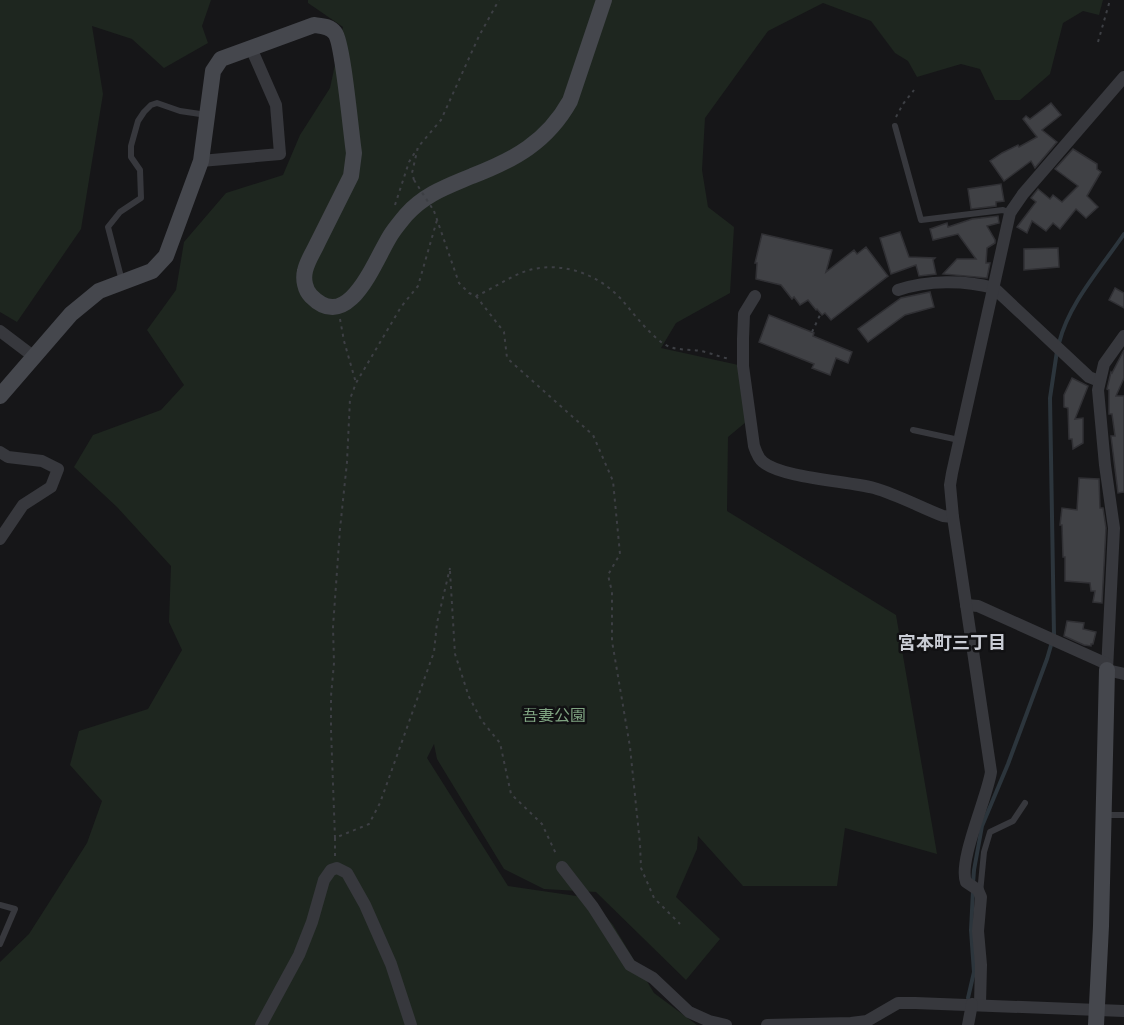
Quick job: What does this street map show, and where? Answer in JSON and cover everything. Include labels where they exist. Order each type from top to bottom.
[{"type":"street","points":[[0,396],[71,314],[99,291],[152,271],[166,256],[201,161],[213,71],[221,59],[314,25],[327,26],[337,34],[342,56],[354,153],[353,164],[351,176],[308,261],[305,287],[318,302],[326,305],[345,304],[361,288],[392,232],[420,201],[432,193],[532,147],[562,116],[570,101],[604,0]]},
{"type":"street","points":[[201,161],[280,154],[276,105],[251,48]]},
{"type":"street","points":[[968,1025],[976,1004],[981,965],[976,890],[964,880],[970,842],[991,772],[950,485],[1010,213],[1023,194],[1124,77]]},
{"type":"street","points":[[898,290],[928,283],[981,285],[994,288],[1089,377],[1099,381]]},
{"type":"street","points":[[755,296],[747,308],[743,321],[743,361],[754,446],[763,462],[783,470],[875,489],[943,516],[953,517]]},
{"type":"street","points":[[0,331],[33,356]]},
{"type":"street","points":[[1096,1017],[1107,667],[1118,562],[1119,516],[1105,465],[1099,381],[1108,357],[1124,336]]},
{"type":"street","points":[[0,452],[8,457],[42,461],[58,470],[51,487],[23,505],[0,539]]},
{"type":"street","points":[[966,605],[978,606],[1124,674]]},
{"type":"street","points":[[562,867],[593,907],[630,965],[653,978],[689,1012],[709,1021],[726,1025]]},
{"type":"street","points":[[261,1025],[299,955],[312,922],[324,880],[332,870],[337,868],[348,873],[365,905],[391,964],[411,1025]]},
{"type":"street","points":[[767,1025],[868,1023],[898,1004],[976,1004],[1096,1017],[1124,1011]]},
{"type":"lane","points":[[122,282],[108,227],[120,212],[141,198],[140,170],[131,157],[131,146],[138,121],[151,105],[157,103],[180,111],[207,115]]},
{"type":"lane","points":[[895,126],[921,220],[1003,210],[1010,213]]},
{"type":"lane","points":[[913,430],[959,440]]},
{"type":"lane","points":[[976,890],[990,832],[1013,821],[1025,802]]},
{"type":"lane","points":[[1104,815],[1124,815]]},
{"type":"lane","points":[[0,905],[15,909],[0,944]]},
{"type":"path","points":[[399,225],[394,212],[409,162],[418,147],[441,120],[479,36],[499,0]]},
{"type":"path","points":[[1098,42],[1110,0]]},
{"type":"path","points":[[895,126],[898,111],[914,90]]},
{"type":"path","points":[[418,147],[412,173],[414,180],[434,211],[459,283],[469,293],[476,296],[504,333],[507,358],[593,435],[613,481],[620,554],[608,575],[612,592],[612,641],[630,747],[641,868],[654,898],[680,924]]},
{"type":"path","points":[[337,868],[334,852],[331,696],[334,663],[333,627],[340,529],[348,462],[350,399],[356,383],[401,307],[418,286],[437,220]]},
{"type":"path","points":[[476,296],[527,271],[561,267],[585,273],[602,283],[620,298],[664,344],[677,349],[705,352],[716,357],[743,361]]},
{"type":"path","points":[[345,304],[344,312],[340,315],[344,341],[356,383]]},
{"type":"path","points":[[812,332],[821,313]]},
{"type":"path","points":[[335,838],[360,829],[369,824],[375,816],[434,652],[437,623],[450,568],[455,654],[469,697],[482,722],[500,743],[511,794],[543,824],[562,867]]},
{"type":"green space","points":[[0,0],[211,0],[202,26],[208,43],[164,68],[132,39],[92,26],[103,94],[81,229],[17,322],[0,312]]},
{"type":"green space","name":"吾妻公園","points":[[308,0],[1103,0],[1099,15],[1083,11],[1063,23],[1050,74],[1020,100],[995,100],[980,69],[961,64],[917,77],[908,61],[895,53],[871,21],[823,3],[768,31],[705,118],[702,170],[708,207],[734,227],[730,293],[676,323],[661,348],[743,366],[746,422],[728,437],[727,511],[896,615],[937,854],[845,828],[837,886],[743,886],[698,836],[697,849],[676,897],[720,939],[686,980],[596,892],[544,889],[504,869],[437,759],[434,744],[427,758],[508,886],[590,898],[613,925],[654,993],[697,1025],[0,1025],[0,962],[29,934],[87,843],[102,801],[70,765],[79,731],[148,709],[182,650],[169,622],[171,566],[117,507],[74,467],[93,435],[161,410],[184,385],[147,330],[176,290],[184,242],[226,193],[283,175],[300,135],[330,88],[343,27],[308,3]]},
{"type":"building","points":[[1051,103],[1061,115],[1042,130],[1057,142],[1035,168],[1031,161],[1004,181],[990,161],[1037,137],[1023,119],[1026,116],[1030,119]]},
{"type":"building","points":[[1073,149],[1097,164],[1097,169],[1101,172],[1087,196],[1098,207],[1086,218],[1076,209],[1060,229],[1053,223],[1046,231],[1032,221],[1027,233],[1017,227],[1036,202],[1031,198],[1038,189],[1050,199],[1053,195],[1062,202],[1078,186],[1055,169]]},
{"type":"building","points":[[1001,184],[1004,201],[996,202],[996,206],[971,209],[968,189]]},
{"type":"building","points":[[998,216],[999,223],[987,226],[995,243],[987,248],[986,263],[990,263],[987,278],[943,274],[957,259],[976,259],[958,234],[933,240],[930,229],[947,223],[948,227],[972,219]]},
{"type":"building","points":[[900,232],[909,257],[935,258],[933,260],[936,274],[919,276],[916,265],[891,274],[880,238]]},
{"type":"building","points":[[762,234],[832,250],[826,272],[854,250],[857,254],[866,247],[888,276],[831,320],[825,313],[822,315],[816,310],[808,300],[800,305],[781,285],[756,279],[757,263],[755,263]]},
{"type":"building","points":[[1058,248],[1059,267],[1024,270],[1024,249]]},
{"type":"building","points":[[1115,288],[1124,293],[1124,308],[1109,300]]},
{"type":"building","points":[[930,292],[934,307],[905,315],[868,342],[858,329],[901,298]]},
{"type":"building","points":[[769,315],[814,333],[813,336],[852,352],[848,363],[836,358],[830,375],[812,368],[814,364],[759,342]]},
{"type":"building","points":[[1124,350],[1124,378],[1116,396],[1124,396],[1124,492],[1118,493],[1111,436],[1115,436],[1112,414],[1109,414],[1109,390],[1107,389],[1111,372]]},
{"type":"building","points":[[1072,378],[1088,386],[1075,419],[1083,418],[1083,443],[1073,449],[1072,439],[1069,439],[1068,408],[1064,407],[1064,395]]},
{"type":"building","points":[[1079,478],[1099,479],[1100,508],[1103,508],[1106,528],[1102,603],[1093,602],[1095,591],[1091,591],[1090,583],[1065,581],[1065,557],[1063,557],[1062,525],[1060,525],[1062,508],[1077,510]]},
{"type":"building","points":[[1067,621],[1084,623],[1083,629],[1096,632],[1093,644],[1084,645],[1064,636]]},
{"type":"waterway","points":[[1059,343],[1078,300],[1124,234]]},
{"type":"waterway","points":[[973,884],[982,826],[1008,764],[1054,635],[1050,398],[1057,351]]},
{"type":"waterway","points":[[968,998],[974,972],[971,930],[973,891]]},
{"type":"district","name":"宮本町三丁目","points":[[952,643]]}]
